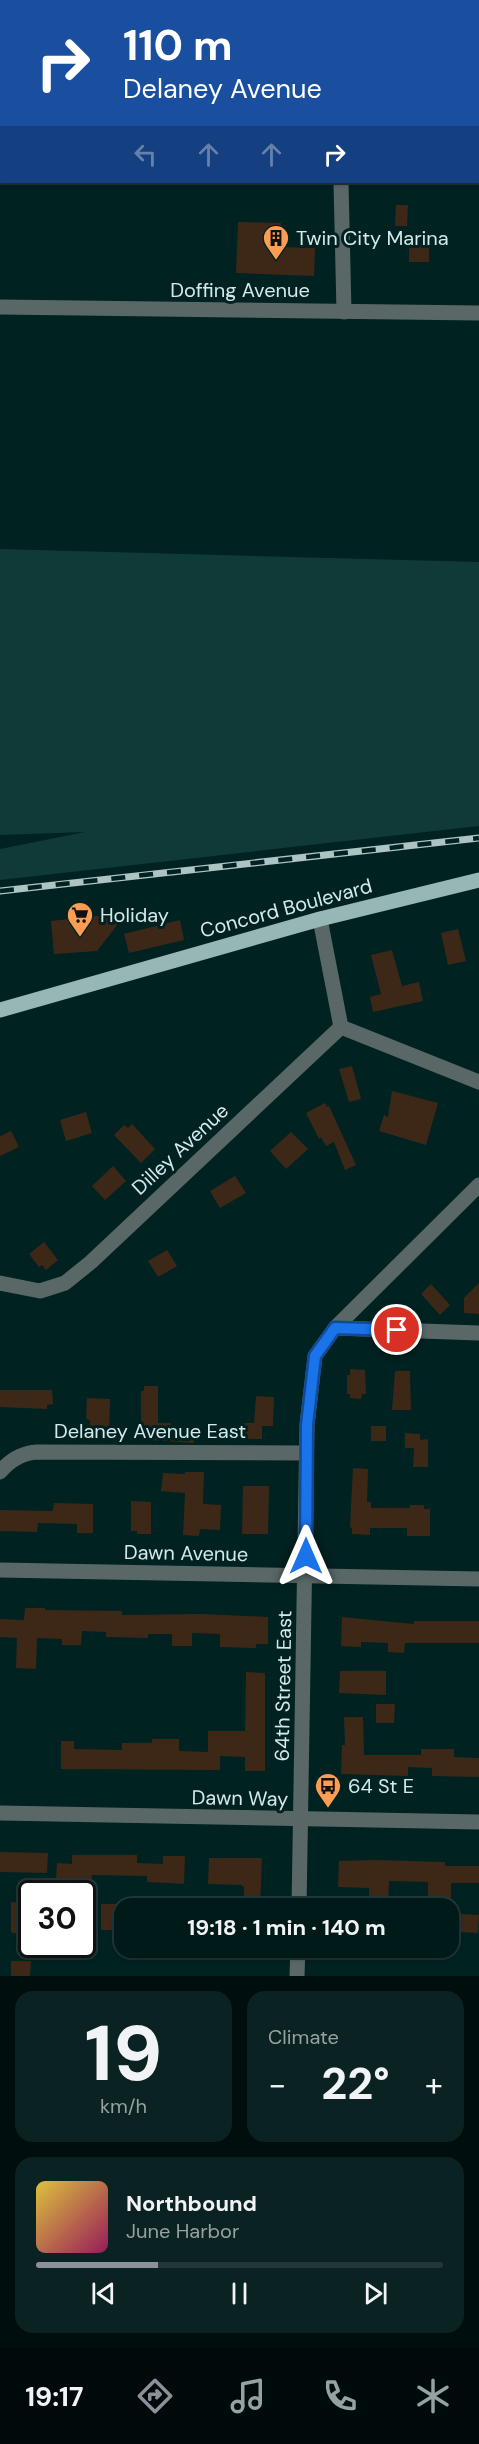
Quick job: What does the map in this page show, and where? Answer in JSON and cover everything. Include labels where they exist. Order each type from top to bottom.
[{"type":"main road","name":"Concord Boulevard","points":[[0,1010],[320,920],[479,880]]},
{"type":"street","points":[[341,183],[344,312]]},
{"type":"street","name":"Doffing Avenue","points":[[0,307],[479,313]]},
{"type":"street","points":[[320,920],[341,1027],[479,1082]]},
{"type":"street","name":"Dilley Avenue","points":[[0,1283],[39,1291],[65,1283],[91,1262],[341,1027]]},
{"type":"street","name":"64th Street East","points":[[299,1898],[306,1576],[306,1453],[315,1356],[335,1328],[479,1185]]},
{"type":"street","points":[[335,1328],[479,1333]]},
{"type":"street","name":"Delaney Avenue East","points":[[0,1472],[15,1458],[26,1453],[38,1452],[306,1453]]},
{"type":"street","name":"Dawn Avenue","points":[[0,1570],[479,1579]]},
{"type":"street","name":"Dawn Way","points":[[0,1813],[479,1822]]},
{"type":"street","points":[[297,1976],[298,1958]]},
{"type":"green space","points":[[0,549],[479,562],[479,826],[0,880],[0,849],[85,832],[0,835]]},
{"type":"building","points":[[396,205],[408,205],[407,226],[395,226]]},
{"type":"building","name":"Twin City Marina","points":[[238,222],[281,223],[281,247],[315,248],[314,276],[236,273]]},
{"type":"building","name":"Twin City Marina","points":[[409,235],[429,235],[429,262],[409,262]]},
{"type":"building","name":"Holiday","points":[[115,914],[118,924],[97,951],[54,954],[51,921]]},
{"type":"building","name":"Holiday","points":[[180,920],[184,940],[129,953],[124,934]]},
{"type":"building","points":[[458,929],[466,961],[448,965],[441,933]]},
{"type":"building","points":[[392,950],[402,986],[419,982],[423,1001],[373,1012],[370,997],[381,994],[371,955]]},
{"type":"building","points":[[352,1066],[361,1099],[349,1102],[339,1069]]},
{"type":"building","points":[[392,1091],[438,1103],[426,1145],[379,1131],[384,1115],[388,1117]]},
{"type":"building","points":[[325,1103],[327,1107],[329,1106],[356,1165],[345,1170],[334,1142],[326,1146],[321,1137],[319,1139],[306,1113]]},
{"type":"building","points":[[86,1112],[92,1133],[66,1141],[60,1120]]},
{"type":"building","points":[[132,1124],[155,1149],[141,1163],[114,1135],[124,1125],[128,1128]]},
{"type":"building","points":[[11,1131],[19,1147],[0,1156],[0,1136]]},
{"type":"building","points":[[291,1132],[308,1149],[286,1169],[270,1151]]},
{"type":"building","points":[[113,1166],[126,1181],[105,1200],[92,1186]]},
{"type":"building","points":[[235,1176],[246,1193],[220,1208],[210,1191]]},
{"type":"building","points":[[44,1242],[58,1260],[46,1270],[42,1265],[39,1267],[29,1254]]},
{"type":"building","points":[[167,1250],[177,1266],[158,1277],[148,1261]]},
{"type":"building","points":[[479,1283],[479,1314],[464,1313],[464,1298]]},
{"type":"building","points":[[431,1284],[450,1305],[440,1315],[421,1294]]},
{"type":"building","points":[[350,1369],[365,1370],[366,1394],[362,1394],[361,1399],[350,1398],[350,1394],[347,1394],[347,1375],[350,1375]]},
{"type":"building","points":[[395,1371],[410,1371],[411,1410],[392,1410]]},
{"type":"building","points":[[144,1386],[158,1386],[158,1423],[171,1423],[171,1430],[194,1430],[194,1443],[151,1440],[151,1428],[141,1427],[141,1391],[144,1391]]},
{"type":"building","points":[[0,1390],[52,1390],[53,1404],[47,1405],[47,1409],[0,1407]]},
{"type":"building","points":[[256,1396],[274,1397],[273,1426],[262,1426],[262,1439],[242,1439],[242,1423],[254,1423]]},
{"type":"building","points":[[87,1398],[110,1399],[109,1433],[89,1433],[90,1420],[86,1419]]},
{"type":"building","points":[[371,1426],[386,1426],[386,1441],[371,1441]]},
{"type":"building","points":[[405,1433],[420,1434],[420,1440],[428,1439],[428,1467],[413,1467],[414,1448],[405,1448]]},
{"type":"building","points":[[353,1468],[368,1469],[367,1502],[371,1502],[371,1508],[410,1508],[410,1505],[424,1505],[424,1509],[430,1509],[430,1536],[407,1536],[407,1528],[370,1528],[370,1535],[352,1534],[350,1527]]},
{"type":"building","points":[[185,1472],[204,1472],[203,1504],[221,1505],[220,1530],[200,1529],[199,1536],[183,1535],[185,1493],[161,1491],[163,1473],[185,1474]]},
{"type":"building","points":[[243,1486],[269,1486],[268,1534],[242,1534]]},
{"type":"building","points":[[131,1501],[151,1502],[151,1534],[137,1534],[137,1531],[131,1531]]},
{"type":"building","points":[[54,1503],[93,1504],[93,1533],[77,1533],[77,1524],[38,1523],[37,1532],[0,1531],[0,1510],[53,1511]]},
{"type":"building","points":[[25,1608],[122,1611],[122,1615],[202,1614],[268,1617],[268,1644],[256,1644],[256,1648],[220,1647],[220,1634],[192,1633],[192,1646],[172,1646],[172,1634],[148,1634],[148,1638],[106,1637],[106,1632],[82,1631],[81,1645],[62,1645],[62,1639],[37,1638],[36,1669],[16,1668],[17,1638],[0,1637],[0,1619],[24,1620]]},
{"type":"building","points":[[342,1617],[414,1624],[414,1621],[479,1621],[479,1643],[405,1643],[404,1653],[388,1652],[388,1643],[361,1642],[361,1647],[341,1646]]},
{"type":"building","points":[[340,1671],[386,1671],[386,1695],[339,1693]]},
{"type":"building","points":[[246,1672],[265,1673],[265,1771],[245,1771],[245,1757],[220,1756],[220,1770],[61,1769],[61,1741],[74,1741],[74,1749],[122,1750],[122,1743],[152,1743],[152,1739],[179,1739],[179,1751],[208,1752],[208,1731],[245,1731]]},
{"type":"building","points":[[376,1704],[395,1704],[394,1723],[376,1723]]},
{"type":"building","points":[[344,1717],[363,1717],[364,1755],[421,1755],[421,1749],[454,1749],[454,1757],[479,1758],[479,1777],[432,1776],[432,1768],[408,1767],[408,1776],[341,1774],[342,1745],[345,1745]]},
{"type":"building","points":[[0,1852],[48,1853],[47,1873],[0,1872]]},
{"type":"building","points":[[72,1855],[137,1855],[137,1863],[163,1864],[163,1856],[185,1856],[184,1884],[147,1882],[147,1876],[92,1875],[91,1880],[56,1880],[57,1863],[72,1864]]},
{"type":"building","points":[[209,1858],[262,1858],[260,1898],[244,1898],[244,1887],[241,1885],[208,1884]]},
{"type":"building","points":[[339,1861],[445,1862],[445,1866],[479,1866],[479,1883],[451,1883],[451,1898],[428,1898],[428,1882],[389,1881],[388,1898],[369,1898],[369,1888],[338,1887]]},
{"type":"building","points":[[11,1902],[18,1902],[18,1933],[11,1933]]},
{"type":"building","points":[[101,1904],[114,1904],[114,1930],[101,1930]]},
{"type":"building","points":[[461,1914],[479,1915],[478,1933],[460,1932]]},
{"type":"building","points":[[11,1961],[31,1961],[30,1976],[11,1976]]},
{"type":"railway","points":[[0,891],[479,838]]},
{"type":"place","name":"Twin City Marina","points":[[276,261]]},
{"type":"place","name":"Holiday","points":[[80,938]]},
{"type":"place","name":"64 St E","points":[[328,1809]]},
{"type":"route","points":[[306,1556],[307,1425],[315,1356],[335,1328],[397,1330]]}]
